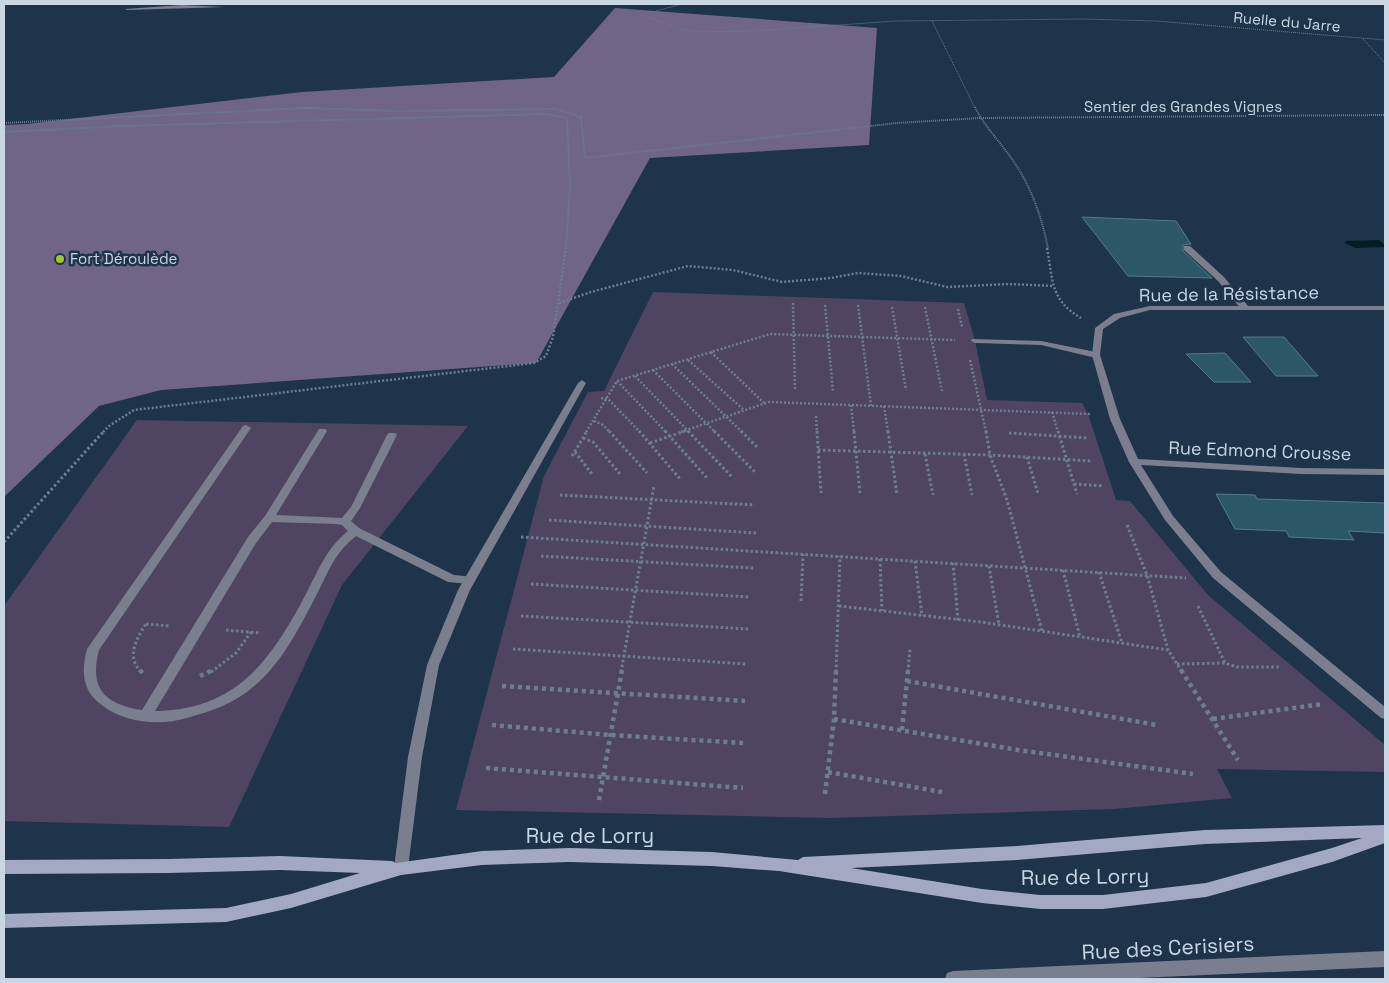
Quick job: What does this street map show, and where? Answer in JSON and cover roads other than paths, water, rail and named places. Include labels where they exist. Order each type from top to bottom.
[{"type":"street","points":[[181,12],[182,5]]},
{"type":"street","points":[[127,10],[182,5],[223,7]]},
{"type":"street","points":[[1188,248],[1221,279],[1245,308]]},
{"type":"street","name":"Rue de la Résistance","points":[[1096,355],[1099,328],[1116,316],[1150,308],[1385,308]]},
{"type":"street","points":[[976,341],[1041,343],[1096,355],[1115,419],[1134,462],[1169,518],[1217,575],[1385,714]]},
{"type":"street","points":[[401,868],[415,757],[433,665],[469,580],[582,383]]},
{"type":"street","points":[[246,428],[93,649],[89,665],[90,680],[94,693],[123,712],[145,716],[171,716],[221,701],[242,689],[262,674],[276,659],[287,642],[334,551],[355,531]]},
{"type":"street","points":[[145,716],[252,540],[269,518],[322,431]]},
{"type":"street","points":[[345,522],[392,435]]},
{"type":"street","name":"Rue Edmond Crousse","points":[[1134,462],[1302,471],[1385,472]]},
{"type":"street","points":[[269,518],[336,520],[345,522],[355,531],[452,579],[469,580]]},
{"type":"street","name":"Rue de Lorry","points":[[779,864],[1017,853],[1205,837],[1385,831]]},
{"type":"street","name":"Rue de Lorry","points":[[401,868],[482,858],[570,855],[712,859],[779,864],[982,896],[1040,902],[1103,902],[1206,890],[1332,855],[1385,837]]},
{"type":"street","points":[[4,867],[177,866],[280,863],[401,868]]},
{"type":"street","points":[[4,921],[226,915],[291,901],[401,868]]},
{"type":"street","name":"Rue des Cerisiers","points":[[953,979],[1385,959]]},
{"type":"place","name":"Fort Déroulède","points":[[60,259]]}]
